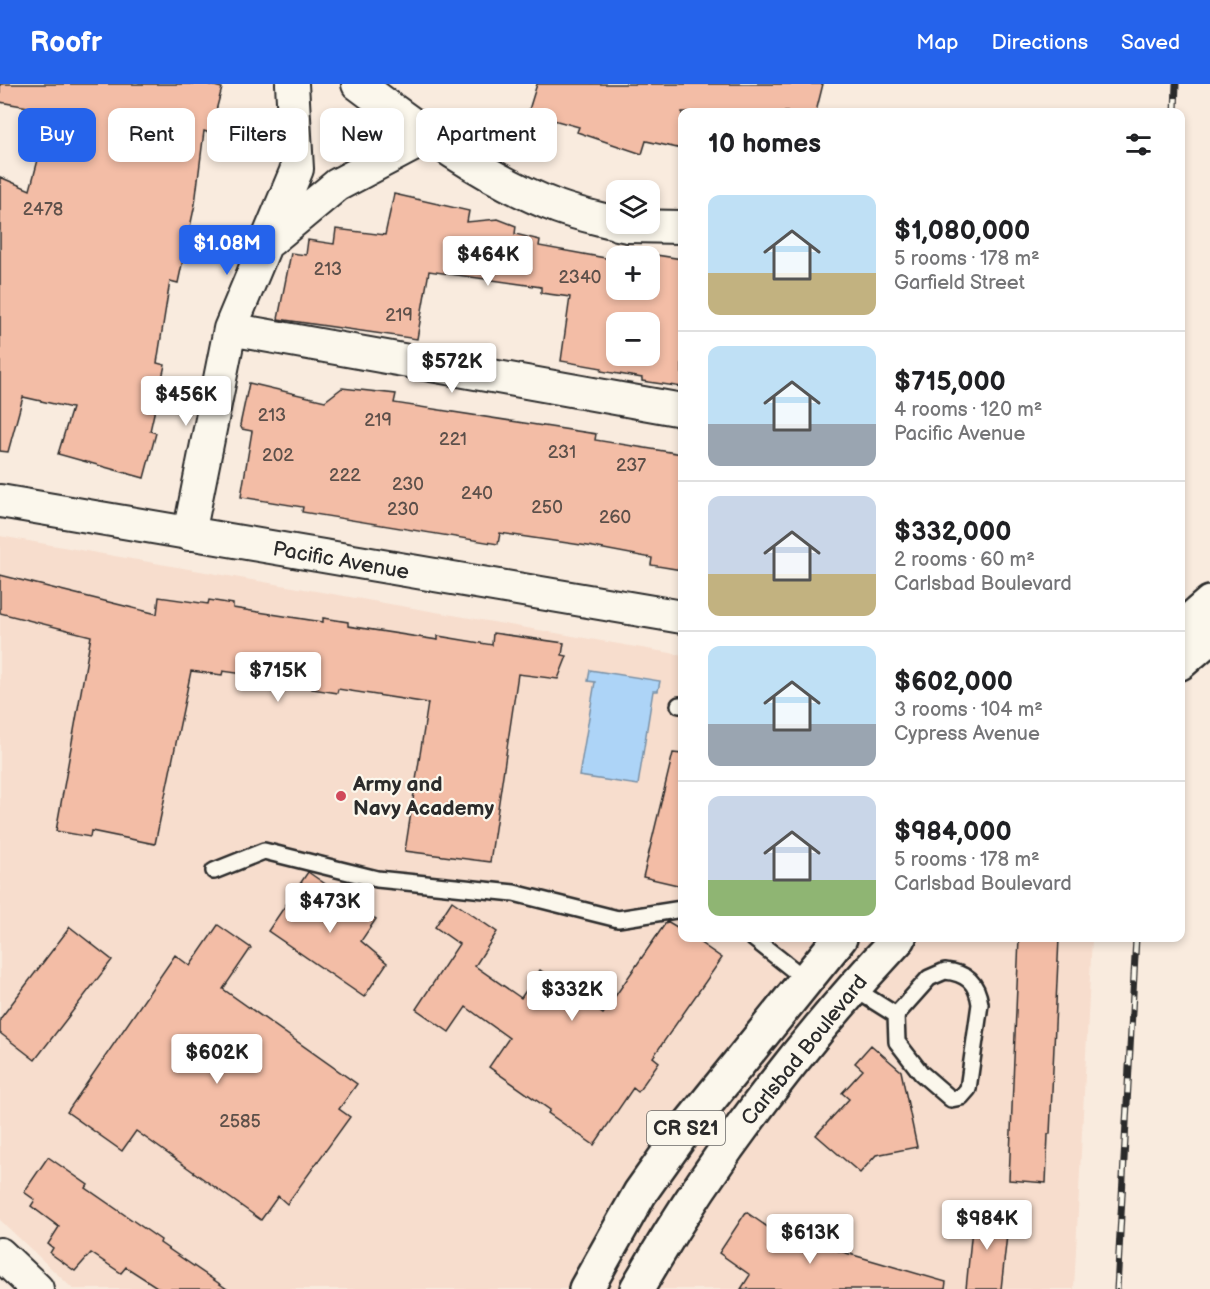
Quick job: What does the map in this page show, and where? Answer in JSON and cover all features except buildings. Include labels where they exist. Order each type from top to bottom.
[{"type":"main road","points":[[1185,625],[1210,603]]},
{"type":"main road","points":[[1185,659],[1210,637]]},
{"type":"main road","name":"Carlsbad Boulevard","points":[[586,1289],[640,1193],[684,1131],[837,942]]},
{"type":"main road","name":"Carlsbad Boulevard","points":[[638,1289],[727,1144],[853,988],[895,942]]},
{"type":"street","points":[[189,534],[230,329],[297,169],[292,84]]},
{"type":"street","points":[[358,84],[416,128]]},
{"type":"street","points":[[268,242],[337,185],[416,143]]},
{"type":"street","points":[[472,162],[558,207],[606,220]]},
{"type":"street","points":[[660,227],[678,227]]},
{"type":"street","points":[[230,329],[678,409]]},
{"type":"street","name":"Pacific Avenue","points":[[0,501],[678,616]]},
{"type":"street","points":[[0,1254],[37,1289]]},
{"type":"lane","points":[[214,871],[264,851],[377,879],[514,893],[618,919],[678,910]]},
{"type":"lane","points":[[758,942],[805,979]]},
{"type":"lane","points":[[945,971],[957,972],[970,979],[978,991],[980,1004],[968,1089],[961,1097],[951,1099],[921,1073],[897,1042],[896,1015],[929,978],[945,971]]},
{"type":"lane","points":[[853,988],[896,1015]]},
{"type":"shaded area","name":"Army and Navy Academy","points":[[0,536],[678,654],[678,942],[1092,942],[1074,1289],[73,1289],[0,1220]]},
{"type":"water","points":[[590,670],[660,681],[658,691],[653,691],[638,785],[579,776],[595,682],[588,681]]},
{"type":"railway","points":[[1175,108],[1176,84]]},
{"type":"railway","points":[[1117,1289],[1136,942]]},
{"type":"place","name":"Army and Navy Academy","points":[[341,796]]}]
